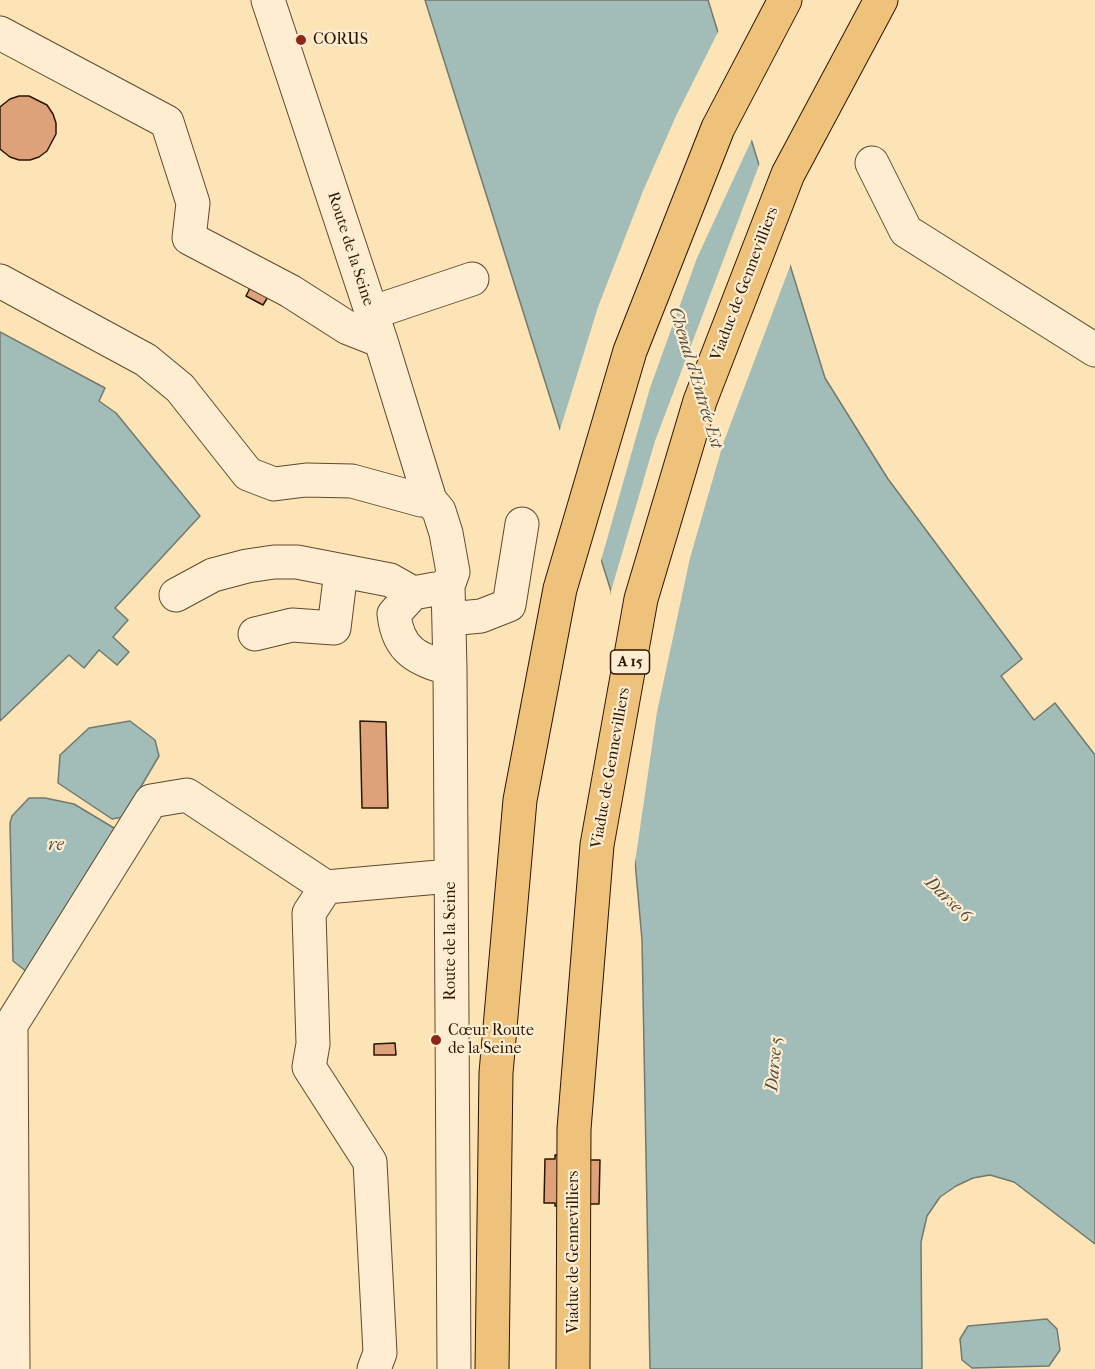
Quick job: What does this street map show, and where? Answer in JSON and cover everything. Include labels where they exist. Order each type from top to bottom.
[{"type":"highway","points":[[492,1369],[495,1073],[520,800],[560,589],[630,351],[718,128],[785,0]]},
{"type":"highway","name":"Viaduc de Gennevilliers","points":[[573,1369],[574,1129],[597,845],[641,599],[700,401],[788,174],[881,0]]},
{"type":"street","name":"Route de la Seine","points":[[268,0],[376,327],[425,500],[436,572],[448,586],[454,1369]]},
{"type":"street","points":[[0,33],[167,122],[193,203],[189,238],[290,291],[348,328],[376,327],[472,279]]},
{"type":"street","points":[[872,163],[906,231],[1095,350]]},
{"type":"street","points":[[0,281],[146,360],[180,388],[248,474],[274,484],[306,480],[352,481],[425,500]]},
{"type":"street","points":[[449,619],[481,616],[509,605],[522,524]]},
{"type":"street","points":[[176,595],[213,575],[247,566],[287,562],[390,580],[413,592],[448,586]]},
{"type":"street","points":[[255,634],[292,625],[334,628],[341,571]]},
{"type":"street","points":[[413,592],[394,614],[396,631],[404,646],[424,661],[450,669]]},
{"type":"street","points":[[14,1369],[11,1025],[151,801],[187,795],[326,886],[450,876]]},
{"type":"street","points":[[326,886],[309,913],[313,1044],[309,1067],[370,1162],[380,1353],[374,1369]]},
{"type":"street","points":[[313,1044],[391,1167],[396,1369]]},
{"type":"water","points":[[425,0],[708,0],[825,378],[888,479],[1022,659],[1001,676],[1034,720],[1055,703],[1095,755],[1095,1244],[1014,1182],[990,1175],[973,1178],[940,1197],[927,1216],[921,1242],[922,1369],[650,1369],[642,940],[611,591]]},
{"type":"water","points":[[0,332],[105,388],[99,401],[116,413],[200,516],[115,608],[128,620],[113,637],[129,652],[117,665],[99,650],[84,668],[69,655],[0,721]]},
{"type":"water","points":[[130,721],[155,740],[159,756],[123,817],[112,819],[58,783],[60,755],[89,728]]},
{"type":"water","name":"re","points":[[29,798],[45,798],[74,804],[119,831],[27,972],[13,961],[10,823],[12,816]]},
{"type":"water","points":[[1047,1319],[1057,1329],[1060,1350],[1049,1366],[972,1368],[962,1360],[960,1339],[968,1326]]},
{"type":"pier","points":[[720,28],[753,137],[697,258],[650,388],[600,564],[559,433],[598,307],[643,191],[676,116]]},
{"type":"pier","points":[[761,160],[792,261],[723,444],[690,558],[657,712],[633,876],[609,602],[655,441]]},
{"type":"building","points":[[29,96],[47,105],[56,123],[56,134],[47,151],[30,160],[10,157],[0,149],[0,107],[10,99]]},
{"type":"building","points":[[253,282],[271,292],[263,305],[246,296]]},
{"type":"building","points":[[360,721],[386,722],[388,808],[362,808]]},
{"type":"building","points":[[395,1043],[396,1055],[374,1055],[374,1044]]},
{"type":"building","points":[[555,1155],[590,1156],[590,1160],[600,1160],[599,1204],[587,1204],[587,1207],[555,1206],[555,1203],[544,1203],[545,1159],[555,1159]]},
{"type":"place","name":"CORUS","points":[[301,40]]},
{"type":"place","name":"Cœur Route de la Seine","points":[[436,1040]]},
{"type":"water label","name":"Chenal d'Entrée Est","points":[[695,378]]},
{"type":"water label","name":"Darse 6","points":[[948,900]]},
{"type":"water label","name":"Darse 5","points":[[775,1064]]}]
